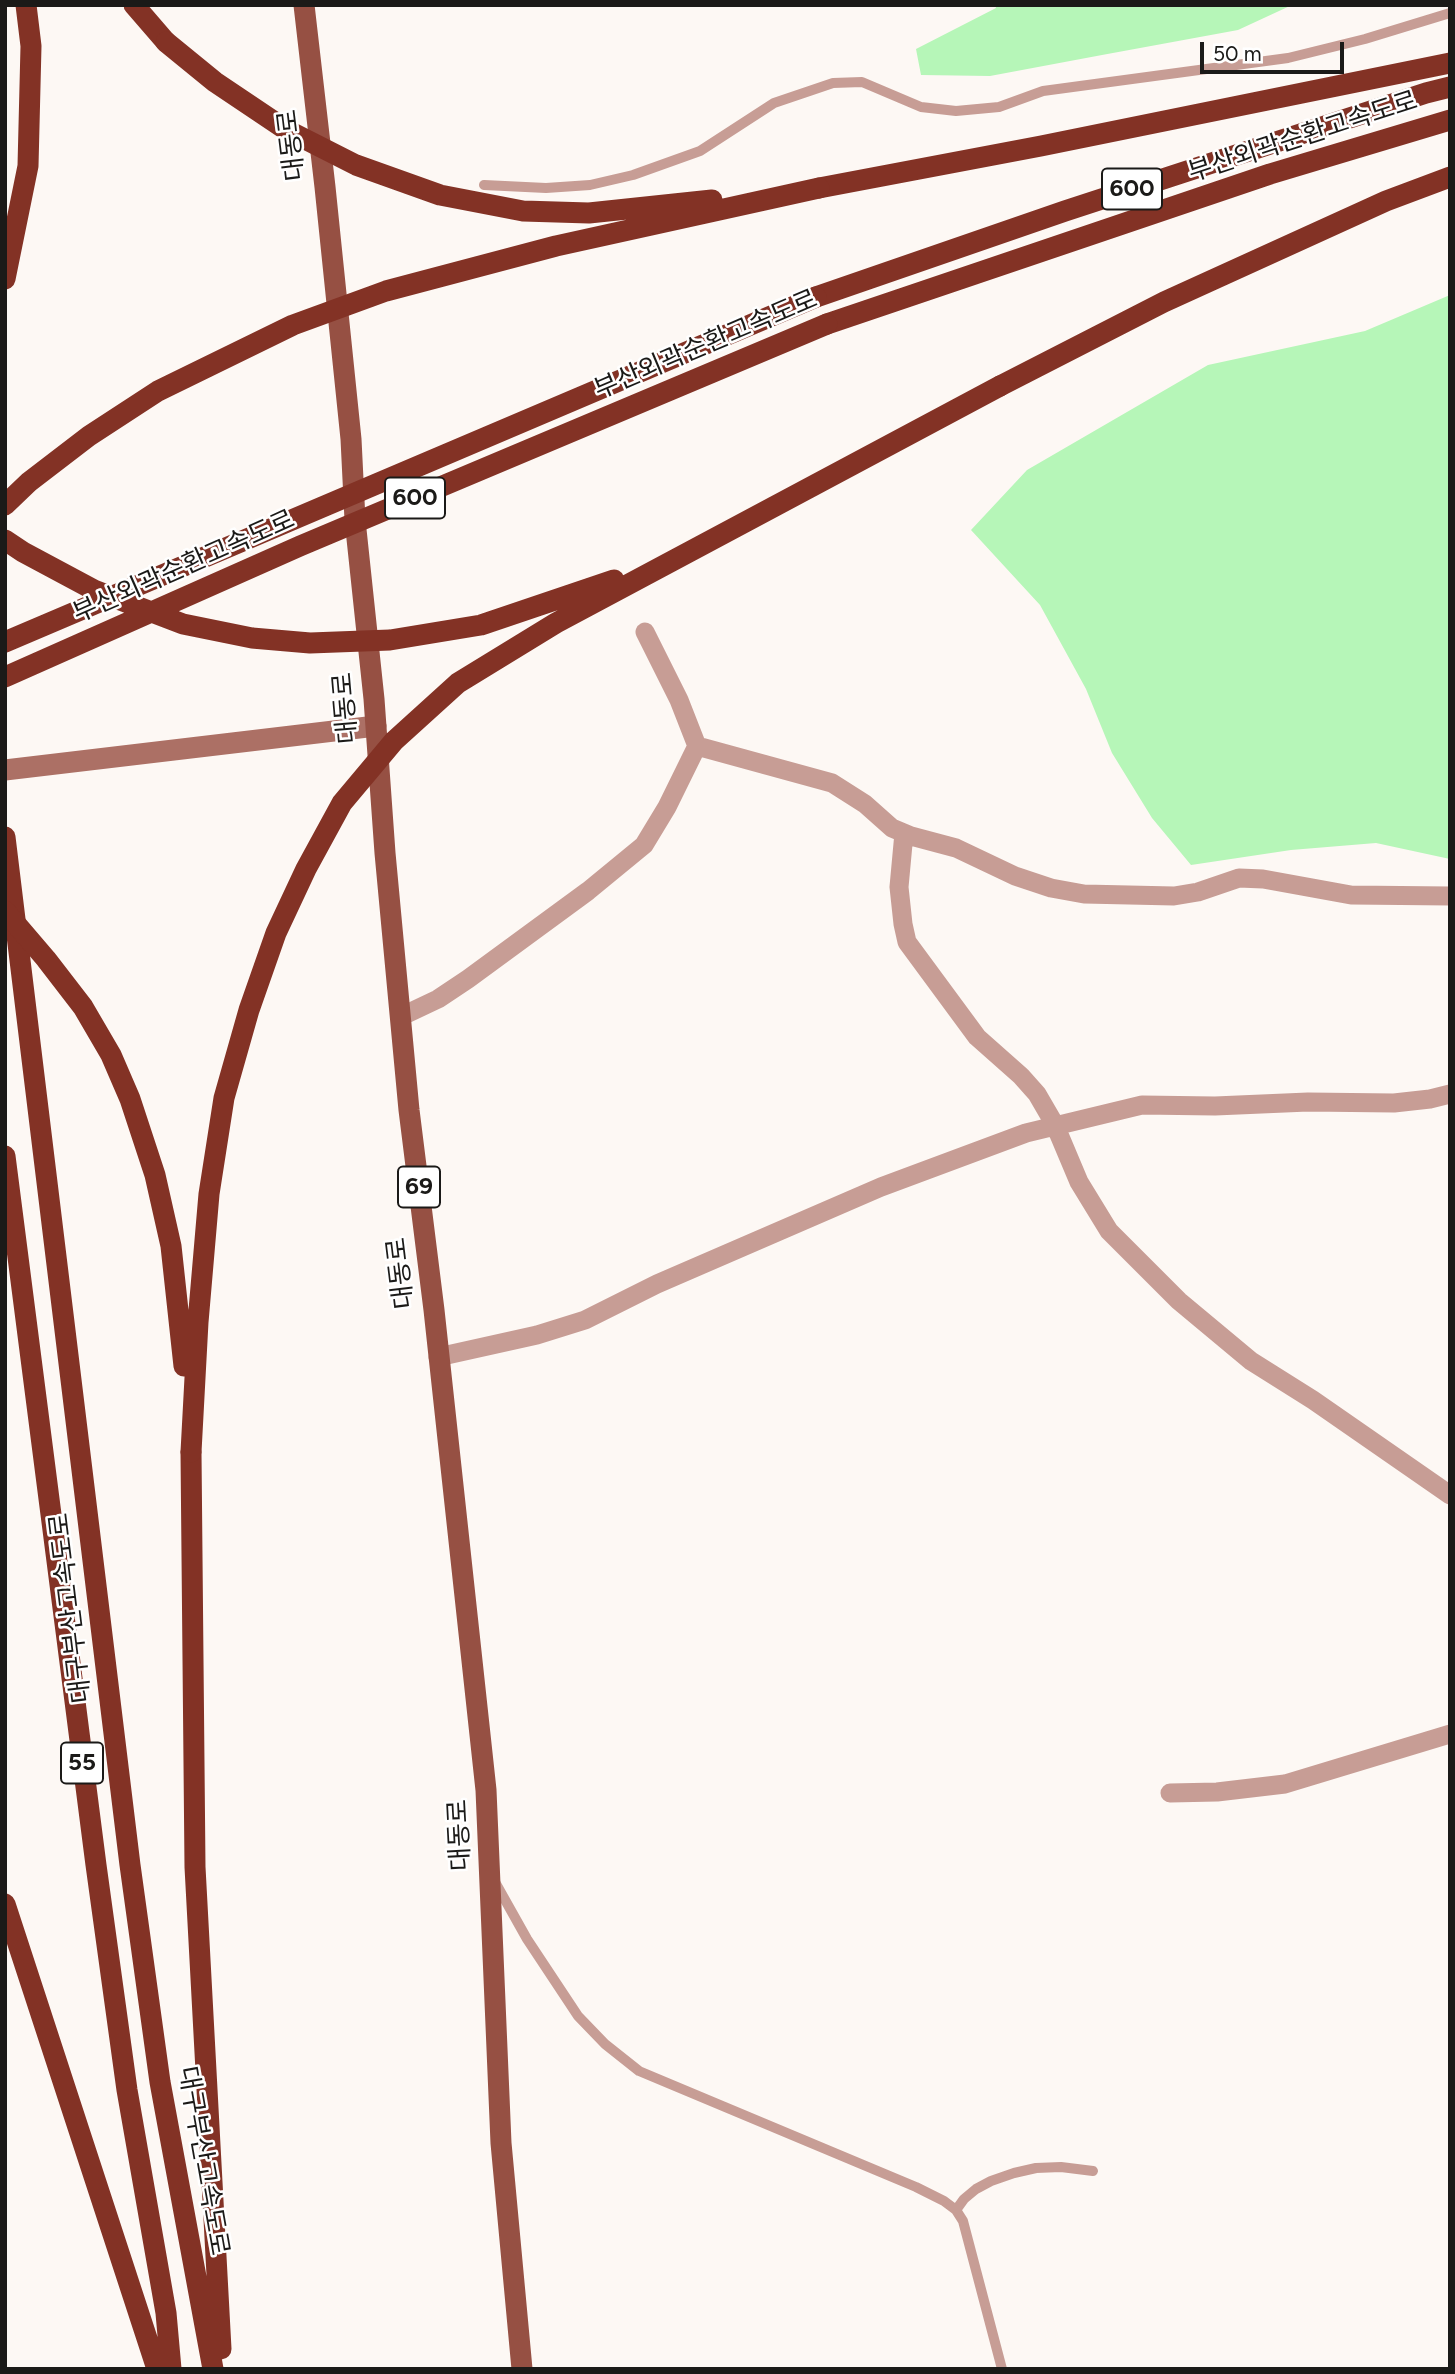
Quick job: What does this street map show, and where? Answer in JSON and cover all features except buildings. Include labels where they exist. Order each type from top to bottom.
[{"type":"highway","points":[[5,279],[28,166],[31,46],[26,5]]},
{"type":"highway","points":[[134,5],[166,42],[215,82],[285,130],[356,164],[440,195],[523,211],[589,213],[819,188]]},
{"type":"highway","points":[[5,505],[29,482],[79,443],[159,391],[293,325],[386,291],[543,250],[870,177],[1041,146],[1450,63]]},
{"type":"highway","name":"부산외곽순환고속도로","points":[[5,642],[816,296],[1065,211],[1450,87]]},
{"type":"highway","name":"부산외곽순환고속도로","points":[[5,677],[300,546],[827,324],[1076,242],[1270,174],[1450,120]]},
{"type":"highway","points":[[5,540],[94,590],[183,624],[252,638],[310,643],[390,640],[481,625],[617,579],[1164,302],[1386,201],[1450,177]]},
{"type":"highway","points":[[222,2369],[195,1867],[191,1452],[207,1220],[224,1098],[249,1010],[276,933],[306,869],[342,803],[394,741],[458,683],[556,623],[901,437]]},
{"type":"highway","name":"대구부산고속도로","points":[[5,837],[141,1944],[160,2082],[213,2369]]},
{"type":"highway","points":[[5,911],[83,1007],[111,1055],[130,1099],[155,1175],[171,1246],[191,1452]]},
{"type":"highway","name":"대구부산고속도로","points":[[5,1156],[97,1878],[127,2090],[166,2313],[171,2369]]},
{"type":"highway","points":[[5,1904],[157,2369]]},
{"type":"main road","name":"대동로","points":[[304,5],[351,439],[355,520],[376,726],[400,1017],[486,1790],[501,2143],[522,2369]]},
{"type":"street","points":[[400,1017],[438,999],[468,979],[588,891],[644,845],[667,807],[697,746],[679,700],[645,632]]},
{"type":"street","points":[[5,770],[376,726]]},
{"type":"street","points":[[697,746],[832,783],[865,804],[892,828],[956,848],[1015,876],[1051,888],[1084,894],[1174,896],[1198,892],[1239,878],[1263,879],[1351,895],[1450,896]]},
{"type":"street","points":[[904,833],[899,887],[907,942],[970,1029],[1037,1094],[1055,1125],[1079,1182],[1110,1231],[1179,1301],[1251,1360],[1450,1495]]},
{"type":"street","points":[[438,1357],[537,1335],[585,1320],[657,1284],[881,1187],[1013,1137],[1055,1125],[1142,1105],[1394,1103],[1450,1094]]},
{"type":"street","points":[[1170,1793],[1217,1792],[1284,1784],[1450,1734]]},
{"type":"lane","points":[[484,185],[545,188],[590,185],[634,175],[700,151],[774,103],[833,83],[862,82],[921,107],[956,111],[999,107],[1043,91],[1288,58],[1365,39],[1450,13]]},
{"type":"lane","points":[[489,1872],[527,1939],[578,2016],[605,2044],[639,2071],[916,2187],[956,2210],[963,2221],[1002,2369]]},
{"type":"lane","points":[[956,2210],[976,2189],[1014,2173],[1061,2167],[1093,2171]]},
{"type":"green space","points":[[995,5],[1292,5],[1238,30],[990,76],[921,75],[916,49],[996,8]]},
{"type":"green space","points":[[1450,295],[1450,859],[1376,843],[1291,850],[1191,865],[1152,818],[1112,753],[1086,689],[1040,605],[971,530],[1027,470],[1208,365],[1365,331]]}]
